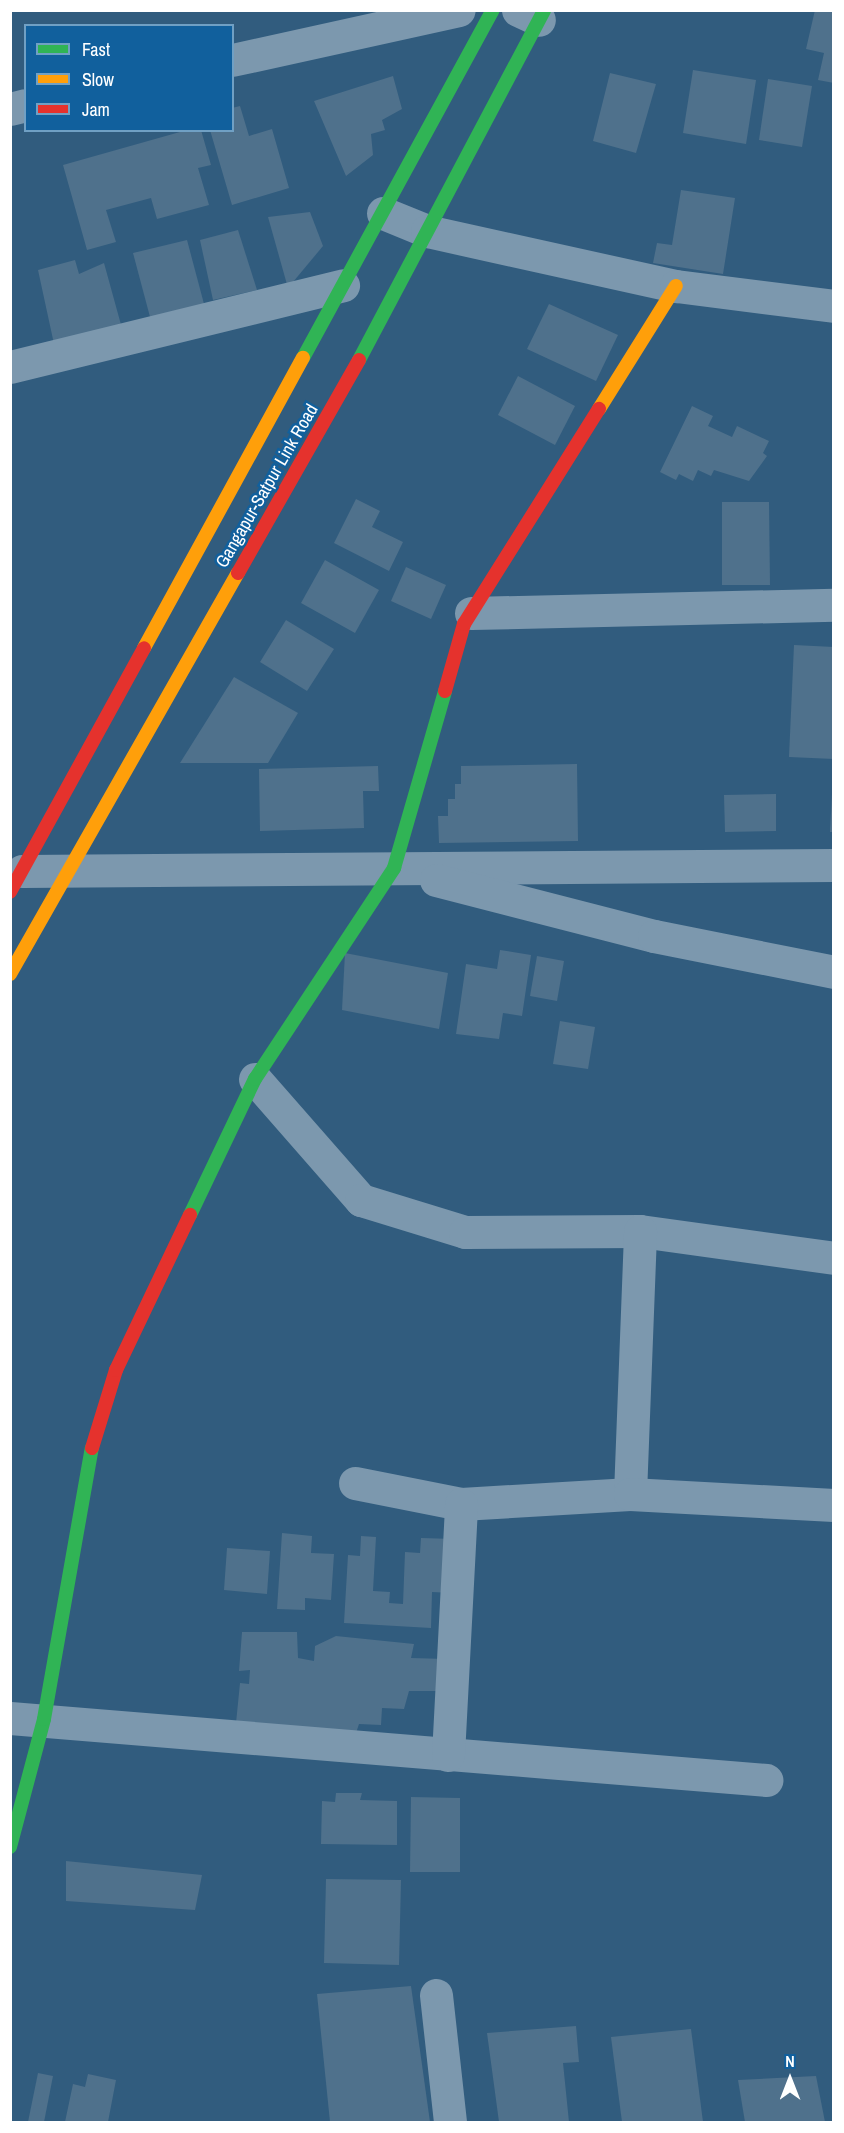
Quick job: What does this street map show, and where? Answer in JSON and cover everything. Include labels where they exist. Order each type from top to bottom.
[{"type":"main road","name":"Gangapur-Satpur Link Road","points":[[16,882],[493,10]]},
{"type":"main road","name":"Gangapur-Satpur Link Road","points":[[10,974],[66,871],[331,413],[427,231],[534,14]]},
{"type":"main road","points":[[10,1847],[44,1719],[95,1431],[116,1370],[255,1079],[394,868],[464,624],[676,286]]},
{"type":"street","points":[[234,60],[459,10]]},
{"type":"street","points":[[383,213],[427,231],[676,286],[834,306]]},
{"type":"street","points":[[10,367],[343,285]]},
{"type":"street","points":[[471,613],[834,605]]},
{"type":"street","points":[[16,882],[66,871],[834,865]]},
{"type":"street","points":[[394,868],[654,936],[834,972]]},
{"type":"street","points":[[255,1079],[361,1200],[465,1232],[640,1231],[834,1258]]},
{"type":"street","points":[[630,1494],[640,1231]]},
{"type":"street","points":[[355,1483],[461,1504],[630,1494],[834,1505]]},
{"type":"street","points":[[448,1755],[461,1504]]},
{"type":"street","points":[[10,1718],[766,1780]]},
{"type":"street","points":[[436,1995],[450,2122]]},
{"type":"building","points":[[815,10],[834,10],[834,83],[818,80],[824,53],[806,49]]},
{"type":"building","points":[[693,70],[756,80],[746,144],[683,133]]},
{"type":"building","points":[[610,73],[656,84],[636,153],[593,141]]},
{"type":"building","points":[[393,76],[402,109],[382,120],[385,130],[371,134],[373,155],[346,176],[314,101]]},
{"type":"building","points":[[768,79],[812,86],[802,147],[759,140]]},
{"type":"building","points":[[240,106],[249,136],[272,129],[289,188],[232,205],[211,132],[234,132],[234,108]]},
{"type":"building","points":[[180,132],[202,132],[211,165],[198,168],[209,205],[157,219],[151,198],[106,210],[116,242],[87,250],[63,165]]},
{"type":"building","points":[[681,190],[735,198],[723,274],[653,263],[657,243],[672,245]]},
{"type":"building","points":[[310,212],[323,246],[288,288],[268,217]]},
{"type":"building","points":[[238,230],[257,290],[213,300],[200,240]]},
{"type":"building","points":[[187,240],[204,304],[150,317],[133,253]]},
{"type":"building","points":[[75,260],[79,274],[104,263],[123,332],[54,344],[38,270]]},
{"type":"building","points":[[549,304],[618,335],[596,381],[527,349]]},
{"type":"building","points":[[518,376],[575,406],[555,445],[498,415]]},
{"type":"building","points":[[692,406],[713,416],[708,426],[732,437],[737,426],[769,441],[763,453],[767,456],[749,481],[714,470],[711,476],[698,470],[693,481],[679,474],[676,480],[660,472]]},
{"type":"building","points":[[356,499],[380,511],[372,527],[403,542],[389,571],[334,543]]},
{"type":"building","points":[[722,502],[769,502],[770,585],[722,585]]},
{"type":"building","points":[[325,560],[379,590],[355,633],[301,603]]},
{"type":"building","points":[[406,567],[446,585],[431,619],[391,601]]},
{"type":"building","points":[[286,620],[334,649],[307,691],[260,662]]},
{"type":"building","points":[[794,645],[834,647],[834,759],[789,757]]},
{"type":"building","points":[[234,677],[298,713],[268,763],[180,763]]},
{"type":"building","points":[[577,764],[578,841],[439,843],[438,816],[448,816],[448,799],[455,799],[455,784],[461,784],[461,766]]},
{"type":"building","points":[[378,766],[379,791],[363,791],[364,828],[260,831],[259,769]]},
{"type":"building","points":[[776,794],[776,831],[725,832],[724,795]]},
{"type":"building","points":[[832,794],[834,794],[834,832],[830,832]]},
{"type":"building","points":[[500,950],[531,955],[522,1016],[503,1013],[499,1039],[456,1034],[466,964],[497,969]]},
{"type":"building","points":[[345,953],[448,973],[439,1029],[342,1010]]},
{"type":"building","points":[[537,956],[564,961],[557,1001],[530,996]]},
{"type":"building","points":[[560,1021],[595,1027],[588,1069],[553,1064]]},
{"type":"building","points":[[282,1533],[312,1536],[311,1553],[334,1554],[331,1600],[305,1598],[305,1610],[277,1609]]},
{"type":"building","points":[[361,1536],[376,1537],[373,1591],[390,1592],[389,1603],[403,1604],[405,1552],[420,1553],[421,1538],[454,1539],[452,1593],[432,1592],[431,1628],[344,1623],[348,1555],[360,1556]]},
{"type":"building","points":[[227,1548],[270,1551],[267,1594],[224,1590]]},
{"type":"building","points":[[242,1632],[297,1632],[298,1658],[314,1661],[315,1646],[336,1636],[414,1644],[411,1658],[446,1659],[443,1691],[409,1691],[404,1709],[382,1708],[381,1725],[359,1724],[356,1733],[236,1723],[240,1683],[249,1684],[250,1670],[239,1671]]},
{"type":"building","points":[[336,1793],[362,1793],[360,1800],[397,1801],[397,1845],[321,1844],[322,1801],[335,1802]]},
{"type":"building","points":[[411,1797],[460,1798],[460,1872],[410,1872]]},
{"type":"building","points":[[66,1861],[202,1875],[195,1910],[66,1901]]},
{"type":"building","points":[[326,1879],[401,1880],[399,1965],[324,1963]]},
{"type":"building","points":[[411,1986],[430,2122],[330,2122],[317,1994]]},
{"type":"building","points":[[576,2026],[579,2062],[563,2063],[569,2122],[499,2122],[487,2033]]},
{"type":"building","points":[[691,2029],[703,2122],[622,2122],[611,2037]]},
{"type":"building","points":[[38,2073],[53,2076],[44,2122],[28,2122]]},
{"type":"building","points":[[88,2074],[116,2080],[108,2122],[65,2122],[73,2084],[85,2087]]},
{"type":"building","points":[[816,2076],[825,2122],[745,2122],[738,2080]]},
{"type":"traffic: fast","points":[[303,358],[493,10]]},
{"type":"traffic: fast","points":[[359,360],[544,10]]},
{"type":"traffic: fast","points":[[190,1215],[255,1079],[394,868],[445,691]]},
{"type":"traffic: fast","points":[[10,1847],[44,1719],[92,1448]]},
{"type":"traffic: slow","points":[[599,409],[676,286]]},
{"type":"traffic: slow","points":[[144,648],[303,358]]},
{"type":"traffic: slow","points":[[10,974],[238,573]]},
{"type":"traffic: jam","points":[[238,573],[359,360]]},
{"type":"traffic: jam","points":[[445,691],[464,624],[599,409]]},
{"type":"traffic: jam","points":[[10,892],[144,648]]},
{"type":"traffic: jam","points":[[92,1448],[116,1370],[190,1215]]}]
